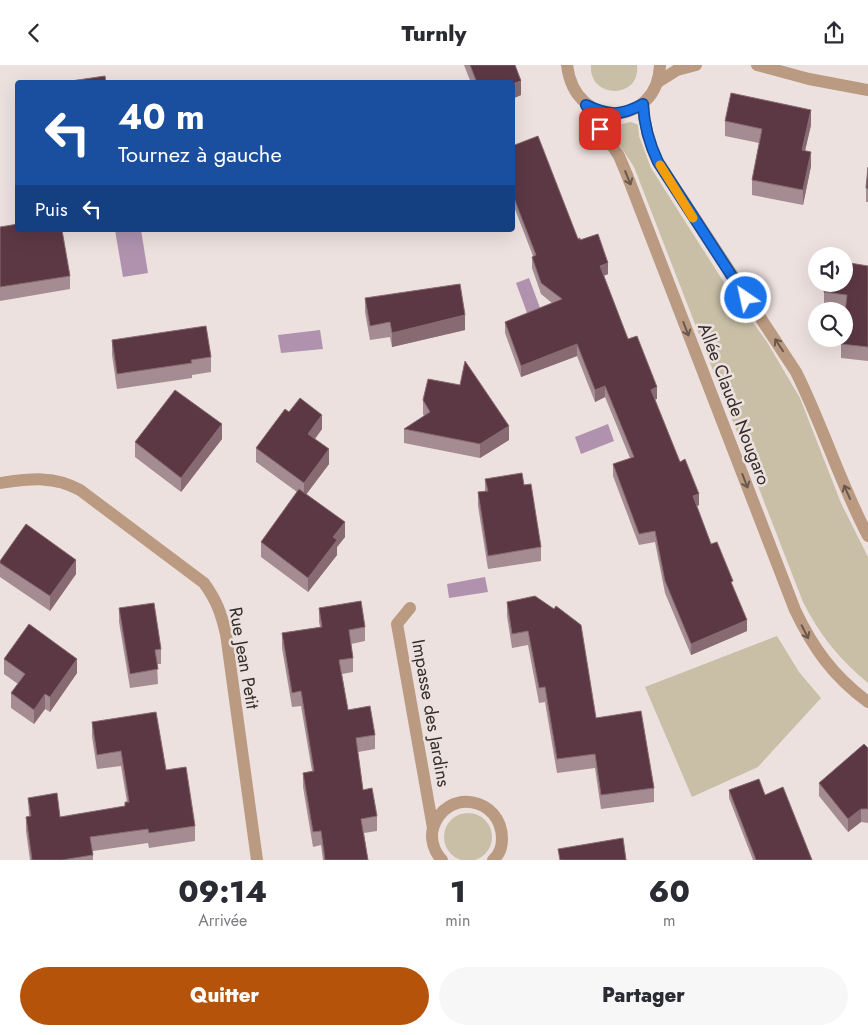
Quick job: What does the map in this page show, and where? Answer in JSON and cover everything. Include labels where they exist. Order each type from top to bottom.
[{"type":"street","name":"Allée Claude Nougaro","points":[[567,65],[568,79],[619,156],[627,175],[794,609],[808,637],[822,658],[836,675],[868,702]]},
{"type":"street","points":[[586,105],[601,112],[616,114],[630,111],[643,104],[654,92],[660,77],[660,65]]},
{"type":"street","points":[[658,82],[677,70],[696,65]]},
{"type":"street","points":[[757,65],[810,79],[868,89]]},
{"type":"street","points":[[643,104],[646,129],[658,162],[796,372],[812,405],[838,473],[868,536]]},
{"type":"street","name":"Rue Jean Petit","points":[[0,483],[32,479],[52,479],[80,489],[204,583],[216,599],[226,634],[257,860]]},
{"type":"street","name":"Impasse des Jardins","points":[[410,609],[397,624],[434,828],[433,844],[438,856],[442,860]]},
{"type":"street","name":"Impasse des Jardins","points":[[434,828],[438,817],[448,807],[461,802],[474,802],[487,807],[497,817],[502,830],[502,843],[497,857],[493,860]]},
{"type":"shaded area","points":[[591,65],[637,65],[636,76],[631,85],[623,89],[614,91],[605,89],[597,84],[592,76]]},
{"type":"shaded area","points":[[630,122],[638,125],[639,136],[651,168],[725,284],[767,342],[800,398],[841,503],[868,557],[868,683],[831,646],[803,602],[634,167],[611,132],[614,126]]},
{"type":"shaded area","points":[[115,232],[141,232],[148,273],[123,277]]},
{"type":"shaded area","points":[[529,278],[543,316],[530,321],[516,283]]},
{"type":"shaded area","points":[[320,330],[323,349],[281,353],[278,335]]},
{"type":"shaded area","points":[[608,424],[614,441],[581,454],[575,437]]},
{"type":"shaded area","points":[[485,577],[488,592],[449,598],[447,584]]},
{"type":"shaded area","points":[[777,636],[799,672],[821,698],[758,767],[692,797],[645,687]]},
{"type":"shaded area","points":[[468,813],[477,815],[485,820],[492,837],[488,850],[481,857],[473,860],[459,859],[451,854],[446,846],[444,837],[446,828],[451,820],[459,815]]},
{"type":"building","points":[[470,65],[515,65],[521,81],[515,83],[515,80],[476,80]]},
{"type":"building","points":[[105,76],[106,80],[78,80]]},
{"type":"building","points":[[731,93],[811,110],[802,150],[811,152],[803,190],[752,180],[762,129],[725,121]]},
{"type":"building","points":[[538,136],[578,239],[598,234],[608,263],[600,266],[628,339],[637,336],[657,387],[651,390],[680,462],[685,459],[699,494],[693,496],[711,544],[717,542],[747,620],[691,644],[665,581],[655,531],[639,534],[613,464],[634,457],[605,386],[595,390],[577,344],[521,366],[505,322],[562,299],[541,283],[532,257],[536,255],[515,201],[515,145]]},
{"type":"building","points":[[868,167],[868,189],[866,188]]},
{"type":"building","points":[[15,224],[15,232],[62,232],[70,276],[0,287],[0,227]]},
{"type":"building","points":[[853,264],[868,266],[868,347],[853,345],[853,302],[846,302],[847,295],[824,292],[853,292]]},
{"type":"building","points":[[460,284],[465,315],[392,333],[390,322],[370,326],[365,298]]},
{"type":"building","points":[[206,326],[211,357],[191,360],[192,363],[117,374],[112,340]]},
{"type":"building","points":[[465,361],[509,426],[480,444],[404,429],[430,412],[423,400],[428,379],[460,385]]},
{"type":"building","points":[[175,390],[222,424],[181,478],[135,442]]},
{"type":"building","points":[[300,398],[322,415],[308,434],[329,449],[304,483],[256,448],[285,409],[289,412]]},
{"type":"building","points":[[522,473],[524,485],[531,484],[541,547],[488,556],[478,492],[488,491],[485,479]]},
{"type":"building","points":[[299,489],[345,522],[333,537],[337,540],[308,578],[261,542]]},
{"type":"building","points":[[26,524],[76,560],[50,596],[0,563]]},
{"type":"building","points":[[535,596],[554,609],[556,606],[581,625],[596,718],[641,711],[654,788],[601,795],[595,754],[557,759],[545,687],[539,688],[528,631],[512,634],[507,602]]},
{"type":"building","points":[[361,601],[365,627],[349,630],[353,658],[339,660],[348,710],[370,706],[375,735],[356,738],[363,790],[372,788],[377,816],[361,819],[368,860],[325,860],[321,831],[313,832],[303,773],[314,771],[301,691],[292,693],[282,633],[322,627],[319,608]]},
{"type":"building","points":[[154,603],[161,649],[155,650],[158,669],[130,674],[119,608]]},
{"type":"building","points":[[29,624],[77,659],[50,697],[45,694],[34,710],[11,693],[25,674],[4,659]]},
{"type":"building","points":[[156,712],[166,770],[186,767],[195,826],[149,833],[148,829],[90,837],[93,855],[62,860],[32,860],[26,817],[31,816],[28,798],[57,793],[60,817],[125,806],[125,802],[129,802],[121,751],[97,755],[92,722]]},
{"type":"building","points":[[864,744],[868,748],[868,809],[861,809],[848,819],[819,783]]},
{"type":"building","points":[[759,779],[765,795],[783,787],[812,860],[756,860],[729,790]]},
{"type":"building","points":[[623,838],[626,860],[560,860],[558,849]]},
{"type":"slow traffic","points":[[660,165],[693,218]]},
{"type":"route","points":[[600,129],[586,105],[601,112],[616,114],[630,111],[643,104],[644,121],[658,162],[746,298]]}]
